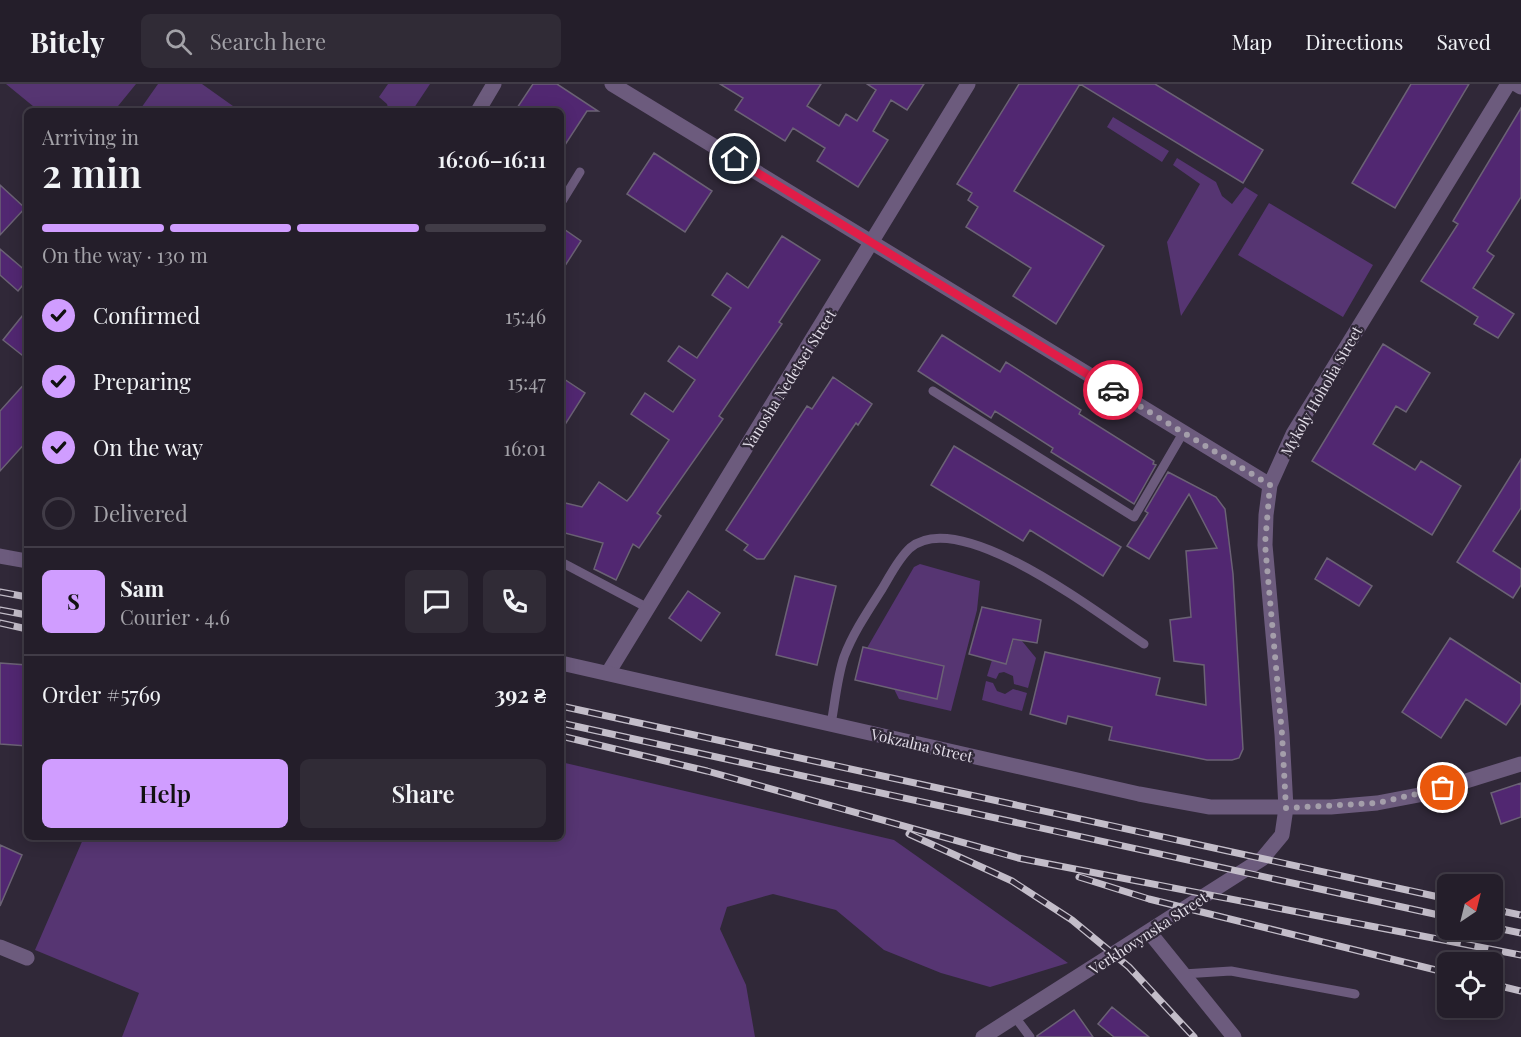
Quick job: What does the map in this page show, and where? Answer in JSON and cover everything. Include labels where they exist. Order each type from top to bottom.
[{"type":"street","points":[[480,108],[494,84]]},
{"type":"street","points":[[612,84],[1270,485]]},
{"type":"street","name":"Yanosha Nedetsei Street","points":[[608,673],[646,607],[873,243],[968,84]]},
{"type":"street","name":"Mykoly Hoholia Street","points":[[1286,808],[1282,734],[1265,544],[1270,485],[1293,434],[1508,84]]},
{"type":"street","points":[[1516,84],[1521,87]]},
{"type":"street","points":[[0,556],[24,560]]},
{"type":"street","name":"Vokzalna Street","points":[[564,664],[1149,796],[1210,807],[1286,808],[1377,803],[1424,794],[1521,764]]},
{"type":"street","name":"Verkhovynska Street","points":[[983,1037],[1150,933],[1262,859],[1282,835],[1286,808]]},
{"type":"street","points":[[1150,933],[1234,1037]]},
{"type":"street","points":[[0,947],[27,958]]},
{"type":"lane","points":[[564,198],[580,172]]},
{"type":"lane","points":[[933,391],[1134,516],[1183,433]]},
{"type":"lane","points":[[831,724],[844,658],[862,621],[911,548],[930,539],[961,540],[1024,564],[1144,644]]},
{"type":"lane","points":[[564,564],[646,607]]},
{"type":"lane","points":[[1184,974],[1231,970],[1355,994]]},
{"type":"lane","points":[[1015,1017],[1030,1037]]},
{"type":"shaded area","points":[[6,84],[136,84],[116,108],[35,108]]},
{"type":"shaded area","points":[[158,84],[202,84],[236,108],[141,108]]},
{"type":"shaded area","points":[[388,84],[430,84],[414,108],[388,108],[379,97]]},
{"type":"shaded area","points":[[1113,117],[1169,151],[1162,162],[1107,127]]},
{"type":"shaded area","points":[[1177,158],[1216,182],[1222,196],[1232,204],[1245,187],[1258,195],[1181,316],[1167,242],[1200,184],[1173,165]]},
{"type":"shaded area","points":[[1269,203],[1373,265],[1343,317],[1238,255]]},
{"type":"shaded area","points":[[920,564],[980,581],[977,610],[951,711],[899,699],[894,689],[937,699],[867,648],[914,567]]},
{"type":"shaded area","points":[[1024,621],[1022,641],[1036,658],[1028,688],[1014,684],[1013,676],[1004,672],[999,673],[996,679],[987,676],[992,660],[1006,664],[1015,635]]},
{"type":"shaded area","points":[[986,681],[993,683],[997,691],[1005,694],[1013,689],[1027,693],[1022,711],[982,700]]},
{"type":"shaded area","points":[[564,763],[894,840],[1068,963],[990,987],[941,973],[884,950],[836,910],[773,894],[727,907],[720,929],[746,985],[755,1037],[122,1037],[139,993],[35,950],[83,840],[564,840]]},
{"type":"building","points":[[533,84],[557,84],[598,111],[587,111],[564,146],[564,108],[517,108]]},
{"type":"building","points":[[720,84],[821,84],[807,106],[839,126],[846,114],[857,121],[876,90],[867,84],[924,84],[907,110],[891,100],[873,131],[888,140],[858,187],[817,161],[825,148],[793,128],[785,141],[735,110],[743,98]]},
{"type":"building","points":[[1019,84],[1080,84],[1014,191],[1104,246],[1056,324],[1013,296],[1031,268],[966,227],[978,207],[968,200],[972,193],[957,184]]},
{"type":"building","points":[[1080,84],[1155,84],[1263,150],[1243,183]]},
{"type":"building","points":[[1411,84],[1469,84],[1395,208],[1352,183]]},
{"type":"building","points":[[1521,108],[1521,197],[1487,251],[1494,256],[1473,288],[1514,314],[1498,338],[1474,324],[1478,317],[1421,281],[1458,224],[1453,221]]},
{"type":"building","points":[[654,153],[712,191],[685,232],[627,194]]},
{"type":"building","points":[[0,185],[24,209],[0,235]]},
{"type":"building","points":[[564,229],[581,241],[564,267]]},
{"type":"building","points":[[782,236],[820,260],[779,322],[782,324],[719,416],[723,419],[657,513],[661,516],[639,548],[633,544],[616,580],[594,569],[603,543],[564,533],[564,503],[582,507],[599,482],[627,501],[669,440],[631,414],[645,393],[673,412],[695,380],[668,361],[679,346],[697,358],[731,308],[712,295],[727,273],[748,288]]},
{"type":"building","points":[[0,249],[24,269],[24,284],[18,291],[0,275]]},
{"type":"building","points":[[24,314],[24,357],[3,340]]},
{"type":"building","points":[[942,335],[1000,372],[1006,362],[1081,410],[1079,414],[1154,461],[1153,464],[1156,465],[1134,504],[1051,452],[1053,448],[995,411],[991,418],[918,371]]},
{"type":"building","points":[[1383,344],[1430,373],[1406,412],[1396,406],[1373,444],[1415,470],[1421,461],[1461,486],[1432,535],[1312,461]]},
{"type":"building","points":[[833,377],[872,404],[858,425],[856,423],[764,559],[757,559],[744,550],[748,545],[726,530],[807,406],[812,409]]},
{"type":"building","points":[[564,379],[585,393],[564,426]]},
{"type":"building","points":[[24,384],[24,444],[0,471],[0,411]]},
{"type":"building","points":[[954,446],[1121,547],[1103,576],[1030,530],[1023,541],[931,485]]},
{"type":"building","points":[[1521,459],[1521,508],[1493,551],[1521,569],[1521,585],[1513,598],[1457,562]]},
{"type":"building","points":[[1168,472],[1216,497],[1225,509],[1233,574],[1243,749],[1239,758],[1232,760],[1207,760],[1109,740],[1112,727],[1068,716],[1066,724],[1030,714],[1045,652],[1160,678],[1156,695],[1206,705],[1204,665],[1174,661],[1170,620],[1191,617],[1186,551],[1217,548],[1189,494],[1149,559],[1127,546],[1148,513],[1145,511]]},
{"type":"building","points":[[1327,558],[1372,586],[1359,606],[1315,579]]},
{"type":"building","points":[[795,576],[836,586],[817,665],[776,655]]},
{"type":"building","points":[[688,591],[720,613],[701,641],[669,618]]},
{"type":"building","points":[[982,607],[1041,620],[1037,643],[1013,639],[1006,664],[969,654]]},
{"type":"building","points":[[1450,638],[1521,684],[1521,703],[1506,725],[1466,699],[1441,738],[1402,712]]},
{"type":"building","points":[[863,647],[944,666],[937,699],[855,680]]},
{"type":"building","points":[[0,663],[24,665],[24,746],[0,744]]},
{"type":"building","points":[[1521,783],[1521,817],[1501,824],[1491,793]]},
{"type":"building","points":[[0,845],[22,855],[0,906]]},
{"type":"building","points":[[1112,1007],[1149,1037],[1114,1037],[1098,1024]]},
{"type":"building","points":[[1074,1010],[1093,1037],[1037,1037],[1037,1036]]},
{"type":"railway","points":[[0,592],[24,596]]},
{"type":"railway","points":[[0,610],[24,614]]},
{"type":"railway","points":[[0,623],[24,628]]},
{"type":"railway","points":[[564,707],[1437,897]]},
{"type":"railway","points":[[564,724],[1437,915]]},
{"type":"railway","points":[[564,737],[707,771],[1018,858],[1521,955]]},
{"type":"railway","points":[[909,834],[1012,881],[1072,920],[1129,967],[1194,1037]]},
{"type":"railway","points":[[1079,877],[1149,899],[1437,970]]},
{"type":"railway","points":[[1503,911],[1521,915]]},
{"type":"railway","points":[[1503,929],[1521,933]]},
{"type":"railway","points":[[1503,987],[1521,991]]},
{"type":"way so far","points":[[1113,390],[1270,485],[1265,544],[1282,734],[1286,808],[1377,803],[1443,788]]},
{"type":"route","points":[[735,159],[1113,390]]}]
